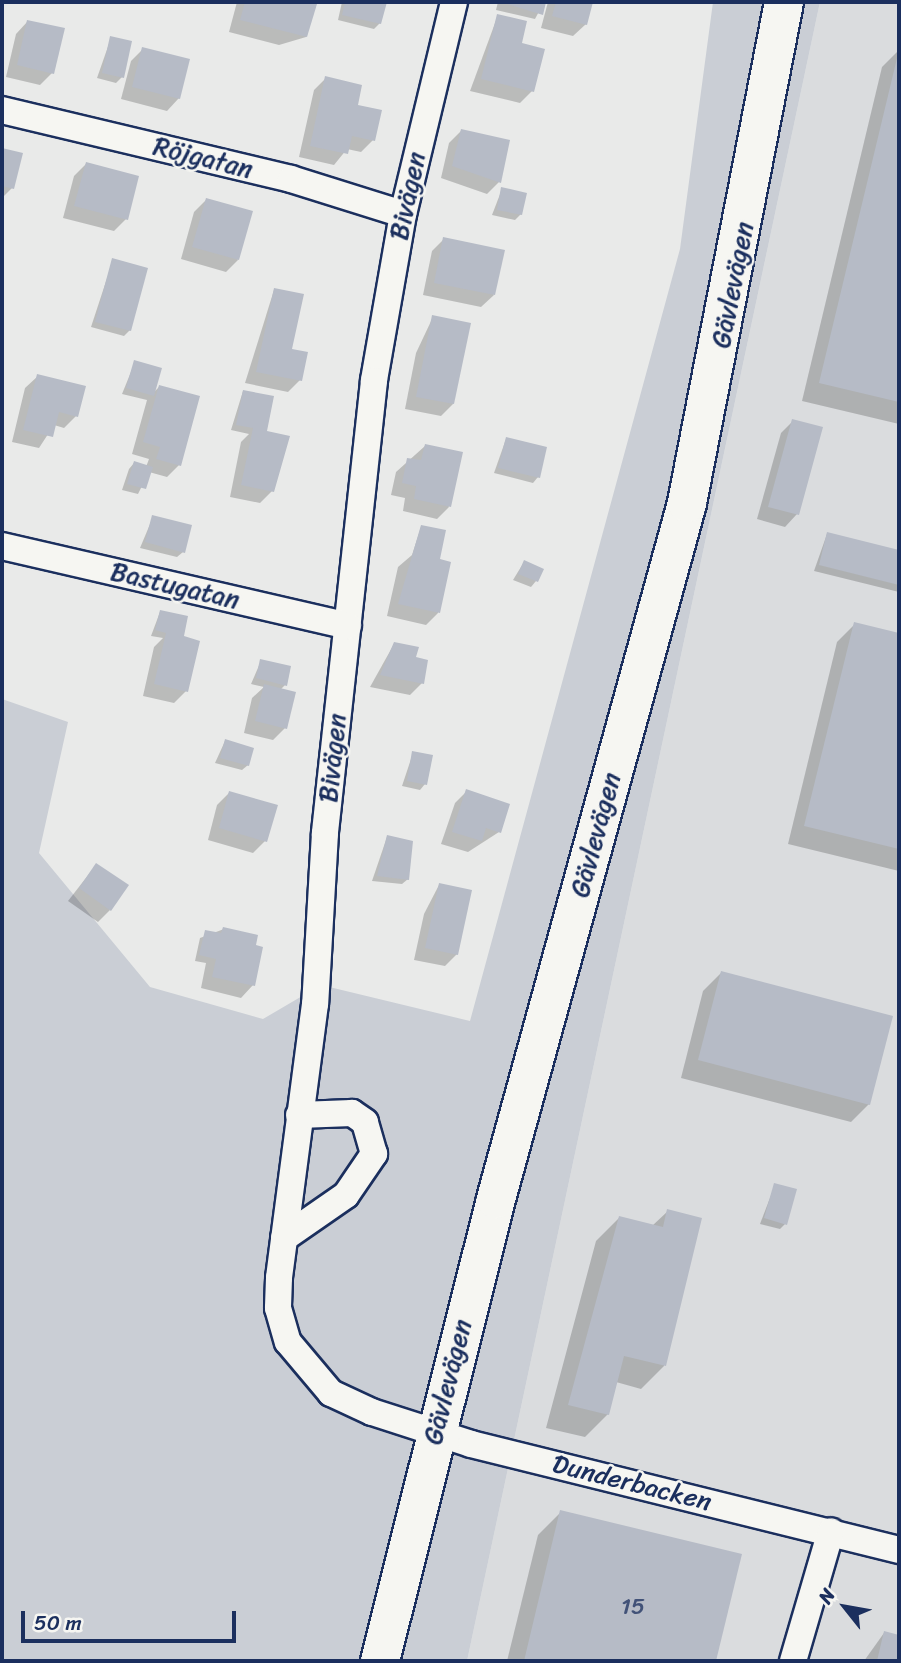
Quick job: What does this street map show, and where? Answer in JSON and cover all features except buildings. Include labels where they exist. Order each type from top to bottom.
[{"type":"main road","name":"Gävlevägen","points":[[380,1661],[435,1433],[687,503],[784,2]]},
{"type":"street","name":"Bivägen","points":[[435,1433],[331,1393],[305,1367],[288,1342],[278,1308],[374,381],[402,214],[454,2]]},
{"type":"street","name":"Röjgatan","points":[[2,110],[291,179],[402,214]]},
{"type":"street","name":"Bastugatan","points":[[2,546],[348,626]]},
{"type":"street","points":[[284,1238],[345,1195],[374,1154],[365,1122],[352,1113],[299,1115]]},
{"type":"street","name":"Dunderbacken","points":[[435,1433],[899,1550]]},
{"type":"street","points":[[793,1661],[831,1531]]},
{"type":"shaded area","points":[[713,2],[820,2],[467,1661],[2,1661],[2,699],[68,722],[39,853],[150,987],[263,1019],[321,985],[470,1021],[680,249]]},
{"type":"shaded area","points":[[820,2],[899,2],[899,1661],[467,1661]]}]
